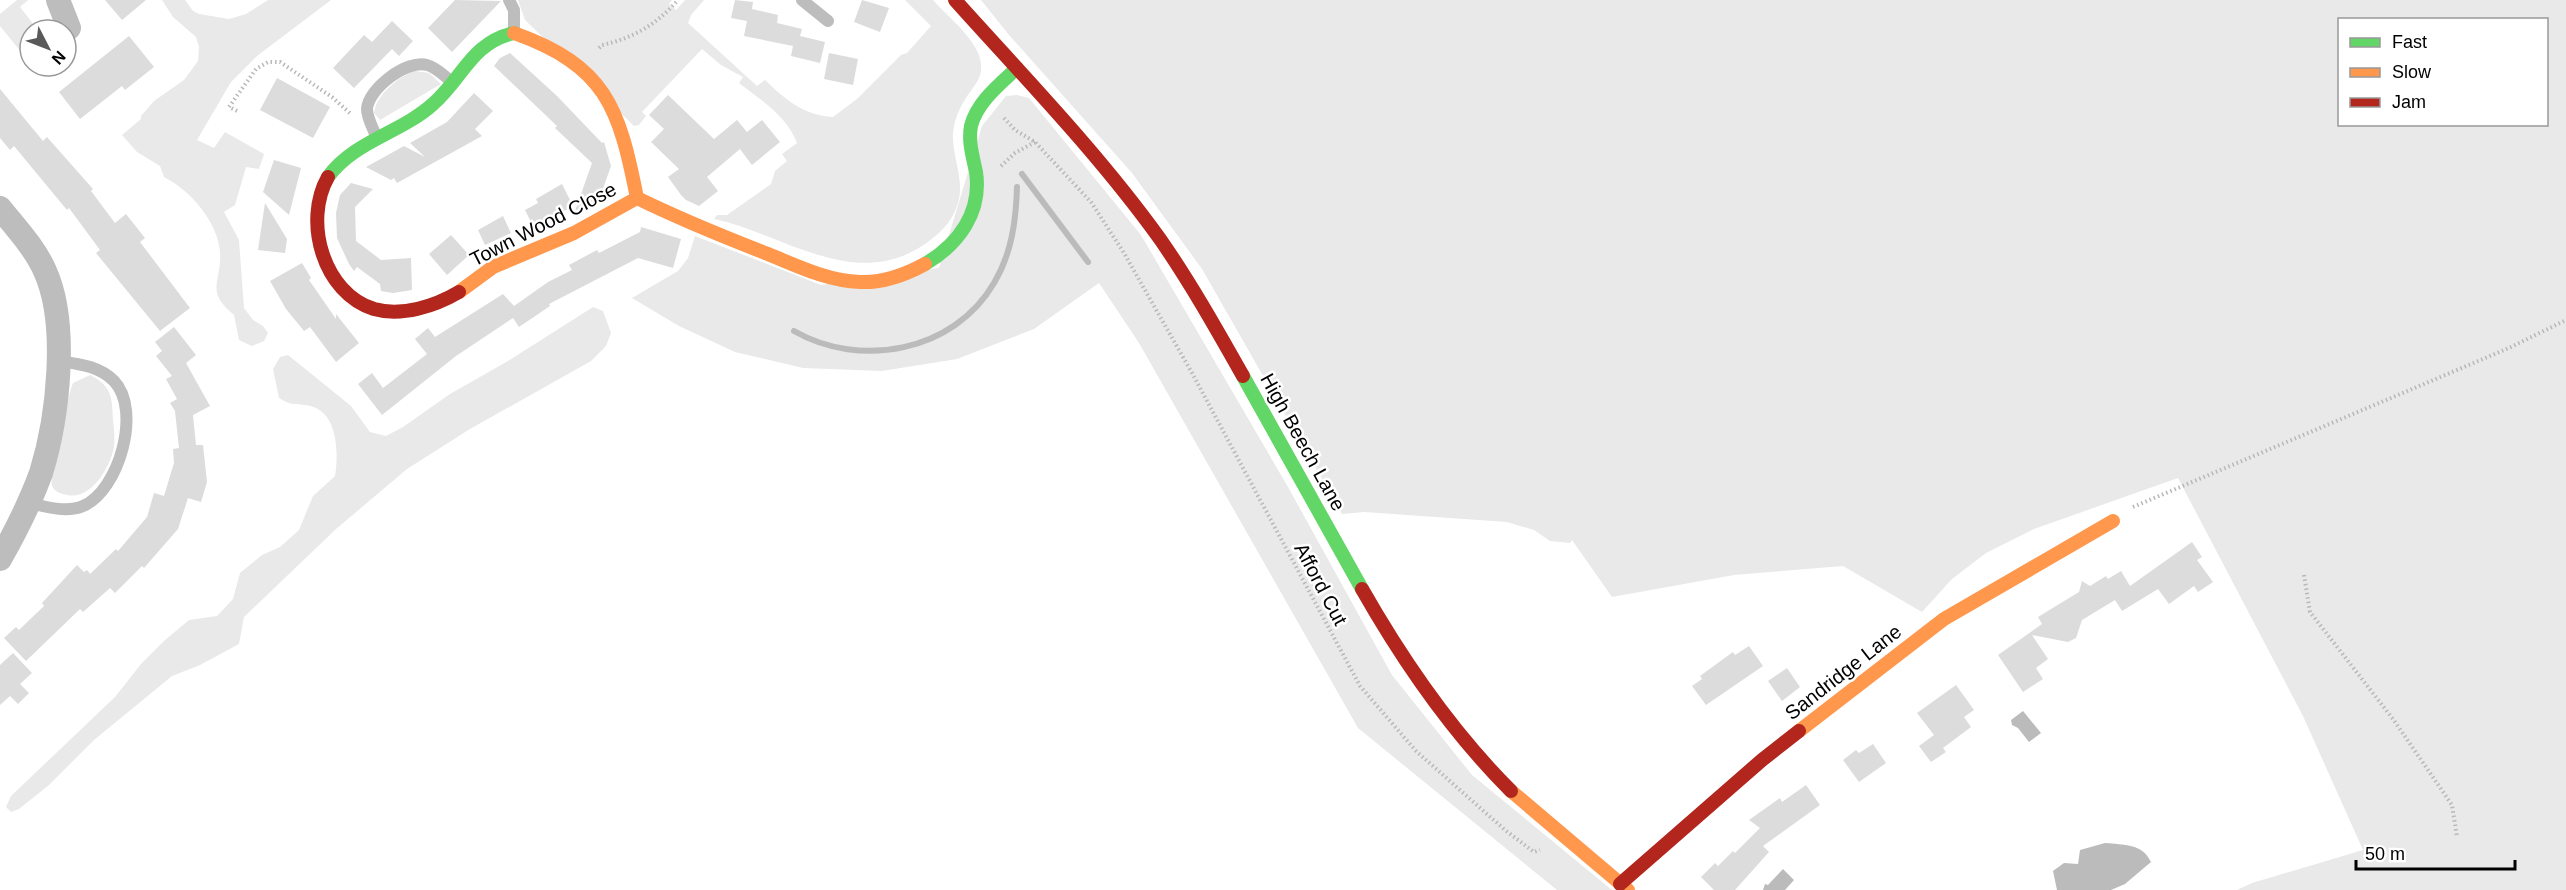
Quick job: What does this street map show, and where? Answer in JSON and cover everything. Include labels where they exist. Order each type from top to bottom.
[{"type":"street","points":[[58,0],[65,18]]},
{"type":"street","name":"High Beech Lane","points":[[955,0],[1100,162],[1161,241],[1217,330],[1405,660],[1486,766],[1568,843],[1624,887]]},
{"type":"street","name":"Town Wood Close","points":[[514,33],[531,38],[563,53],[584,68],[601,89],[620,124],[628,148],[637,198],[567,236],[523,252],[488,270],[455,294],[426,307],[403,311],[376,311],[354,298],[330,272],[320,247],[317,221],[319,193],[331,172],[349,154],[434,104],[487,42],[500,34],[514,33]]},
{"type":"street","name":"Town Wood Close","points":[[637,198],[714,234],[814,273],[860,282],[906,274],[945,251],[969,221],[975,205],[978,186],[971,147],[971,128],[975,113],[984,98],[1017,68]]},
{"type":"street","points":[[0,208],[45,270],[55,296],[59,361],[50,435],[41,471],[29,503],[0,559]]},
{"type":"street","name":"Sandridge Lane","points":[[1624,887],[1762,760],[1944,619],[2113,521]]},
{"type":"lane","points":[[508,0],[514,10],[514,33]]},
{"type":"lane","points":[[802,0],[828,21]]},
{"type":"lane","points":[[376,137],[367,108],[371,98],[396,72],[417,63],[427,64],[453,83]]},
{"type":"lane","points":[[29,503],[66,509],[82,506],[96,498],[109,483],[118,465],[124,440],[123,398],[115,383],[101,371],[84,365],[59,361]]},
{"type":"path","points":[[599,49],[602,45],[640,33],[656,22],[678,0]]},
{"type":"path","points":[[229,107],[237,111]]},
{"type":"path","points":[[978,186],[1016,153],[1035,142],[1015,129]]},
{"type":"path","name":"Afford Cut","points":[[1035,142],[1091,202],[1124,253],[1192,373],[1360,686],[1416,752],[1505,830],[1534,852],[1568,843]]},
{"type":"path","points":[[2113,521],[2134,507],[2509,348],[2566,320]]},
{"type":"path","points":[[2304,575],[2310,612],[2393,719],[2452,805],[2457,837]]},
{"type":"shaded area","points":[[17,0],[28,0],[20,7],[29,18],[18,18],[18,48],[0,26],[0,14]]},
{"type":"shaded area","points":[[162,0],[185,0],[193,11],[199,14],[229,19],[246,14],[268,0],[331,0],[257,56],[231,82],[197,140],[214,148],[225,132],[264,154],[259,169],[246,167],[235,205],[224,212],[239,240],[244,308],[253,320],[263,326],[268,333],[264,341],[252,346],[239,340],[234,315],[219,299],[216,286],[220,252],[214,229],[208,219],[193,199],[164,177],[160,166],[137,152],[122,135],[141,119],[154,101],[184,80],[198,61],[199,47],[196,37],[173,17]]},
{"type":"shaded area","points":[[518,0],[672,0],[669,4],[676,10],[685,0],[704,0],[691,15],[688,23],[757,86],[765,80],[780,94],[804,110],[833,117],[857,99],[901,55],[907,53],[931,26],[905,0],[933,0],[970,39],[981,62],[981,73],[955,120],[953,143],[960,188],[957,206],[943,229],[922,246],[896,258],[870,263],[843,261],[817,255],[740,226],[714,219],[717,215],[727,215],[771,184],[775,171],[787,161],[782,154],[797,143],[793,133],[780,117],[739,83],[743,77],[721,65],[702,49],[642,112],[646,116],[639,125],[634,126],[525,20]]},
{"type":"shaded area","points":[[981,0],[2566,0],[2566,890],[2237,890],[2252,883],[2363,850],[2303,716],[2178,478],[2034,529],[1986,553],[1952,579],[1922,612],[1843,566],[1734,575],[1612,597],[1572,540],[1570,543],[1550,541],[1534,530],[1507,522],[1364,512],[1342,514],[1202,269],[1132,173],[1009,35]]},
{"type":"shaded area","points":[[415,71],[429,73],[441,84],[380,120],[374,113],[384,93],[402,77]]},
{"type":"shaded area","points":[[1017,95],[1029,98],[1141,235],[1288,487],[1392,675],[1472,775],[1612,890],[1557,890],[1358,728],[1139,343],[1099,283],[1034,329],[957,359],[882,371],[803,368],[735,352],[679,326],[632,298],[678,271],[688,258],[695,236],[821,285],[939,268],[982,126],[1006,96]]},
{"type":"shaded area","points":[[593,307],[603,311],[611,333],[606,346],[591,361],[470,429],[407,469],[336,529],[244,617],[239,644],[200,665],[172,676],[94,740],[49,785],[19,809],[11,812],[6,807],[11,796],[115,697],[141,664],[164,641],[189,620],[217,616],[233,599],[240,573],[262,555],[280,547],[299,530],[313,496],[335,476],[336,444],[330,422],[316,408],[290,403],[279,398],[273,369],[280,357],[288,355],[351,406],[370,432],[386,436]]},
{"type":"shaded area","points":[[90,375],[103,383],[109,393],[112,405],[114,447],[104,472],[92,487],[76,495],[65,495],[56,491],[52,486],[53,468],[73,383]]},
{"type":"shaded area","points":[[2023,711],[2041,733],[2029,742],[2018,728],[2012,725],[2011,720]]},
{"type":"shaded area","points":[[2105,843],[2138,848],[2151,862],[2125,884],[2111,890],[2057,890],[2053,871],[2064,863],[2078,864],[2080,850]]},
{"type":"shaded area","points":[[1783,869],[1794,880],[1785,890],[1763,890],[1765,884],[1768,885]]},
{"type":"building","points":[[105,0],[146,0],[122,20]]},
{"type":"building","points":[[455,0],[501,1],[452,52],[428,28]]},
{"type":"building","points":[[735,0],[753,2],[752,9],[778,15],[777,23],[802,29],[800,36],[825,42],[820,63],[791,56],[793,46],[744,36],[747,21],[731,18]]},
{"type":"building","points":[[862,0],[889,8],[880,32],[854,22]]},
{"type":"building","points":[[392,21],[413,41],[399,56],[392,49],[354,88],[333,68],[364,35],[372,42]]},
{"type":"building","points":[[129,36],[154,67],[125,90],[122,86],[80,119],[59,92]]},
{"type":"building","points":[[510,53],[557,96],[602,143],[604,142],[611,166],[600,197],[575,211],[592,163],[494,66],[500,58]]},
{"type":"building","points":[[829,53],[858,59],[853,85],[824,79]]},
{"type":"building","points":[[277,78],[330,107],[313,138],[260,110]]},
{"type":"building","points":[[0,89],[43,141],[47,137],[93,189],[91,191],[115,223],[126,214],[145,238],[140,242],[190,308],[160,331],[96,253],[100,250],[69,208],[67,210],[14,146],[10,150],[0,138]]},
{"type":"building","points":[[474,93],[493,111],[475,129],[482,136],[397,183],[394,178],[391,180],[366,167],[404,146],[425,157],[410,143],[447,122]]},
{"type":"building","points":[[668,95],[714,139],[737,120],[747,132],[762,120],[780,142],[752,165],[740,149],[707,177],[718,191],[699,206],[681,195],[668,177],[679,169],[651,142],[664,129],[649,115]]},
{"type":"building","points":[[274,160],[301,168],[289,215],[263,192]]},
{"type":"building","points":[[351,183],[373,189],[355,207],[356,241],[381,260],[411,258],[412,290],[393,293],[381,291],[380,284],[357,267],[354,271],[349,264],[337,238],[336,213],[340,195]]},
{"type":"building","points":[[562,184],[573,206],[534,228],[525,210],[538,203],[536,199]]},
{"type":"building","points":[[265,203],[287,239],[285,253],[258,250]]},
{"type":"building","points":[[503,216],[511,233],[485,245],[478,230]]},
{"type":"building","points":[[641,227],[681,239],[673,268],[638,258],[549,304],[550,306],[519,327],[513,318],[456,356],[382,415],[358,384],[372,373],[383,388],[427,354],[415,339],[428,328],[435,337],[503,294],[514,306],[548,282],[572,270],[569,265],[597,250],[599,253],[640,232]]},
{"type":"building","points":[[451,235],[469,255],[447,275],[429,254]]},
{"type":"building","points":[[302,263],[311,278],[309,280],[336,319],[336,314],[359,343],[336,362],[310,327],[304,331],[286,309],[270,281]]},
{"type":"building","points":[[174,327],[196,355],[186,363],[210,406],[193,415],[196,445],[203,445],[207,482],[201,502],[188,498],[178,529],[144,568],[142,566],[115,593],[110,588],[83,612],[80,609],[26,661],[4,638],[16,627],[19,630],[44,606],[42,603],[77,565],[90,574],[116,549],[118,551],[147,517],[154,493],[164,496],[174,463],[173,449],[179,448],[175,411],[170,403],[177,399],[166,379],[172,376],[156,356],[162,351],[155,342]]},
{"type":"building","points":[[2192,542],[2202,557],[2197,560],[2213,582],[2198,592],[2194,586],[2169,604],[2158,589],[2122,611],[2115,600],[2082,620],[2076,638],[2068,642],[2032,635],[2048,659],[2036,668],[2043,679],[2023,692],[1998,655],[2042,624],[2038,617],[2079,592],[2082,581],[2090,586],[2106,576],[2108,579],[2121,571],[2130,586]]},
{"type":"building","points":[[1749,646],[1763,666],[1706,705],[1692,686],[1702,679],[1700,676],[1733,652],[1735,655]]},
{"type":"building","points":[[13,653],[32,673],[20,684],[29,693],[18,704],[10,696],[0,705],[0,665]]},
{"type":"building","points":[[1787,668],[1800,687],[1782,701],[1768,681]]},
{"type":"building","points":[[1956,685],[1974,710],[1964,717],[1971,727],[1943,748],[1946,752],[1931,762],[1919,746],[1934,735],[1917,713]]},
{"type":"building","points":[[1873,744],[1886,763],[1859,782],[1843,760],[1856,750],[1859,753]]},
{"type":"building","points":[[1806,785],[1820,805],[1763,846],[1769,852],[1735,890],[1714,890],[1701,877],[1715,863],[1718,866],[1733,851],[1735,853],[1760,828],[1749,820],[1780,798],[1782,802]]},
{"type":"waterway","points":[[1022,174],[1088,262]]},
{"type":"waterway","points":[[794,331],[820,343],[847,349],[876,351],[904,347],[931,339],[955,325],[977,306],[1000,272],[1012,236],[1017,187]]},
{"type":"traffic: fast","points":[[328,177],[351,154],[407,123],[433,104],[477,53],[487,45],[514,33]]},
{"type":"traffic: fast","points":[[925,264],[948,247],[966,226],[977,187],[970,144],[971,126],[984,101],[1017,68]]},
{"type":"traffic: fast","points":[[1243,376],[1362,589]]},
{"type":"traffic: slow","points":[[459,292],[493,267],[574,233],[637,198],[623,138],[603,94],[589,76],[570,60],[514,33]]},
{"type":"traffic: slow","points":[[637,198],[801,268],[836,279],[860,282],[885,280],[925,264]]},
{"type":"traffic: slow","points":[[1799,731],[1944,619],[2113,521]]},
{"type":"traffic: slow","points":[[1511,791],[1628,890]]},
{"type":"traffic: jam","points":[[955,0],[1061,117],[1137,208],[1182,272],[1243,376]]},
{"type":"traffic: jam","points":[[328,177],[317,214],[322,254],[330,272],[356,301],[374,309],[396,312],[429,306],[459,292]]},
{"type":"traffic: jam","points":[[1362,589],[1394,643],[1430,695],[1469,745],[1511,791]]},
{"type":"traffic: jam","points":[[1620,884],[1762,760],[1799,731]]}]
